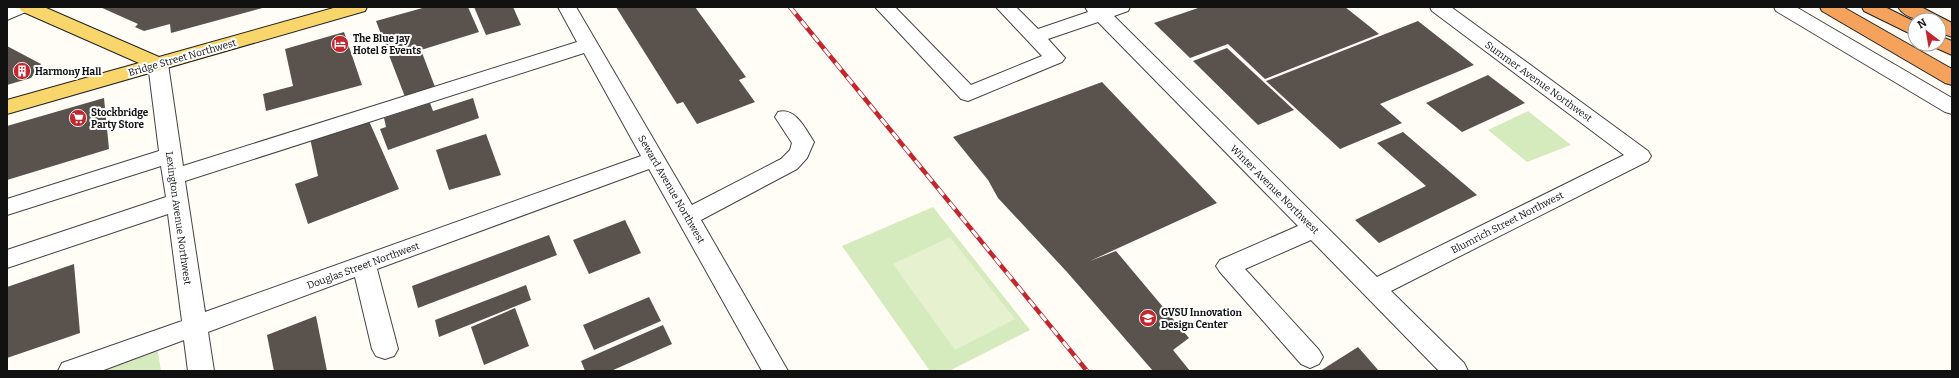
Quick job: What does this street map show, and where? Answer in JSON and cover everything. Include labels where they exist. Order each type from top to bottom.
[{"type":"highway","points":[[1829,7],[1952,78]]},
{"type":"highway","points":[[1872,7],[1907,26]]},
{"type":"highway","points":[[1907,7],[1917,12]]},
{"type":"main road","points":[[28,7],[158,64]]},
{"type":"main road","name":"Bridge Street Northwest","points":[[7,107],[358,7]]},
{"type":"street","points":[[7,14],[21,7]]},
{"type":"street","name":"Seward Avenue Northwest","points":[[567,7],[775,371]]},
{"type":"street","points":[[884,7],[968,94],[1055,58],[1005,7]]},
{"type":"street","name":"Summer Avenue Northwest","points":[[1439,7],[1640,156]]},
{"type":"street","points":[[1783,7],[1952,107]]},
{"type":"street","points":[[1035,37],[1105,9]]},
{"type":"street","name":"Winter Avenue Northwest","points":[[1105,9],[1314,229],[1455,371]]},
{"type":"street","points":[[173,177],[589,45]]},
{"type":"street","name":"Lexington Avenue Northwest","points":[[158,64],[201,371]]},
{"type":"street","points":[[688,217],[789,164],[799,153],[803,142],[785,117]]},
{"type":"street","points":[[7,207],[170,155]]},
{"type":"street","name":"Blumrich Street Northwest","points":[[1374,289],[1640,156]]},
{"type":"street","name":"Douglas Street Northwest","points":[[71,371],[655,159]]},
{"type":"street","points":[[7,259],[177,202]]},
{"type":"street","points":[[1310,357],[1228,266],[1314,229]]},
{"type":"street","points":[[364,265],[385,349]]},
{"type":"green space","points":[[1528,111],[1571,145],[1527,162],[1488,130]]},
{"type":"green space","points":[[933,207],[1030,330],[949,371],[930,371],[842,246]]},
{"type":"green space","points":[[950,237],[1015,319],[955,350],[893,264]]},
{"type":"green space","points":[[157,346],[161,371],[88,371]]},
{"type":"building","points":[[100,7],[266,7],[171,33],[170,24],[144,31],[135,27],[138,24]]},
{"type":"building","points":[[426,7],[468,7],[479,32],[421,50],[435,87],[405,97],[376,21]]},
{"type":"building","points":[[474,7],[513,7],[521,25],[486,35]]},
{"type":"building","points":[[616,7],[695,7],[746,77],[739,80],[755,102],[697,124],[683,102],[677,104]]},
{"type":"building","points":[[1201,7],[1345,7],[1379,34],[1265,79],[1228,44],[1190,58],[1154,23]]},
{"type":"building","points":[[1418,21],[1474,65],[1380,104],[1402,123],[1340,149],[1266,81]]},
{"type":"building","points":[[344,32],[362,85],[266,111],[263,94],[293,86],[285,49]]},
{"type":"building","name":"Harmony Hall","points":[[7,46],[41,64],[31,78],[7,85]]},
{"type":"building","points":[[1227,48],[1294,110],[1258,125],[1193,61]]},
{"type":"building","points":[[1488,75],[1525,103],[1462,132],[1426,103]]},
{"type":"building","points":[[1102,82],[1217,203],[1090,261],[1116,251],[1189,338],[1173,350],[1190,371],[1153,371],[1067,272],[998,198],[988,180],[953,137]]},
{"type":"building","points":[[104,98],[109,149],[7,180],[7,126]]},
{"type":"building","points":[[473,98],[479,118],[388,150],[380,129],[386,127],[384,118],[430,103],[433,111]]},
{"type":"building","points":[[369,121],[399,189],[308,224],[295,184],[318,176],[310,138]]},
{"type":"building","points":[[1403,132],[1477,195],[1379,243],[1355,220],[1426,186],[1377,143]]},
{"type":"building","points":[[486,134],[501,175],[449,190],[436,150]]},
{"type":"building","points":[[625,220],[641,253],[589,274],[573,240]]},
{"type":"building","points":[[549,235],[557,255],[418,308],[412,286]]},
{"type":"building","points":[[74,264],[80,333],[7,358],[7,287]]},
{"type":"building","points":[[526,285],[531,300],[439,337],[435,320]]},
{"type":"building","points":[[649,297],[661,321],[594,350],[583,325]]},
{"type":"building","points":[[515,308],[529,346],[484,365],[471,327]]},
{"type":"building","points":[[316,316],[327,371],[274,371],[267,335]]},
{"type":"building","points":[[663,325],[672,344],[611,371],[585,371],[581,361]]},
{"type":"building","points":[[1358,347],[1379,371],[1320,371]]},
{"type":"railway","points":[[790,7],[1087,371]]},
{"type":"place","name":"The Blue Jay Hotel & Events","points":[[340,44]]},
{"type":"place","name":"Harmony Hall","points":[[22,71]]},
{"type":"place","name":"Stockbridge Party Store","points":[[78,118]]},
{"type":"place","name":"GVSU Innovation Design Center","points":[[1148,318]]}]
